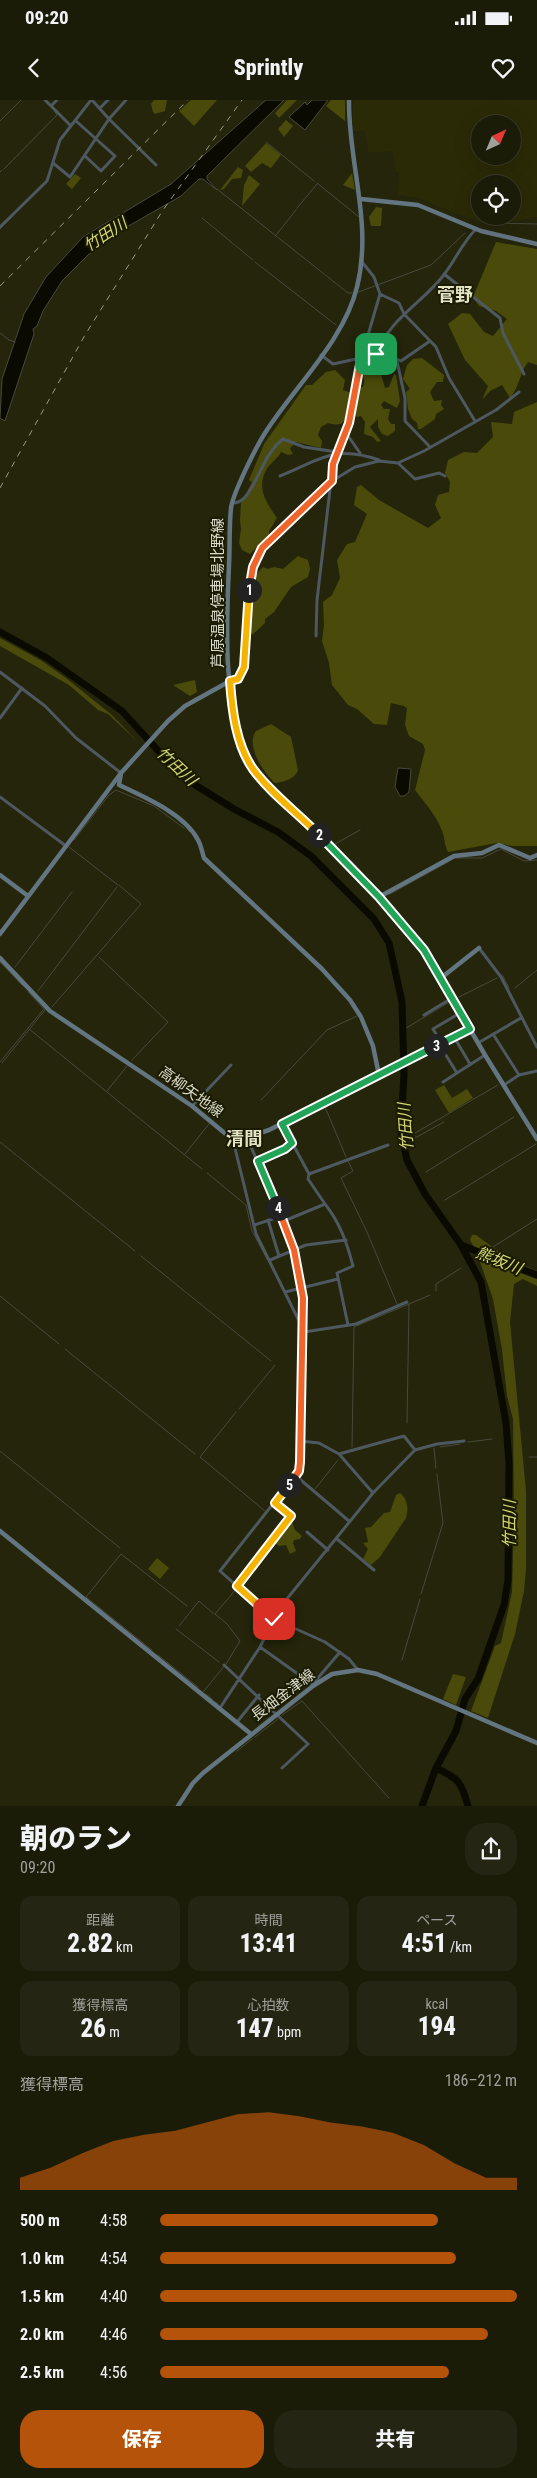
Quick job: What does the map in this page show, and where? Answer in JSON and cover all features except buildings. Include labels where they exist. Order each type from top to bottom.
[{"type":"main road","name":"芦原温泉停車場北野線","points":[[349,100],[349,126],[364,230],[362,262],[357,288],[351,304],[322,355],[264,434],[232,503],[227,607],[230,681],[235,720],[244,752],[253,768],[379,897],[424,950],[503,1086],[537,1139]]},
{"type":"main road","points":[[361,199],[412,204],[476,229],[537,244]]},
{"type":"main road","points":[[0,934],[122,774],[168,721],[185,706],[230,681]]},
{"type":"main road","points":[[122,774],[119,785],[156,803],[191,831],[198,840],[204,858],[337,985],[361,1017],[373,1046],[379,1075]]},
{"type":"main road","points":[[379,897],[454,856],[482,853],[499,845],[530,858],[537,855]]},
{"type":"main road","points":[[0,875],[28,896]]},
{"type":"main road","points":[[441,978],[479,948]]},
{"type":"main road","name":"高柳矢地線","points":[[0,958],[50,1011],[192,1106],[233,1140]]},
{"type":"main road","points":[[233,1140],[247,1138],[282,1124],[470,1029]]},
{"type":"main road","points":[[0,1531],[251,1734]]},
{"type":"main road","name":"長畑金津線","points":[[178,1806],[193,1783],[203,1773],[312,1685],[332,1674],[358,1670],[376,1674],[537,1743]]},
{"type":"street","points":[[45,100],[72,126]]},
{"type":"street","points":[[51,106],[57,100]]},
{"type":"street","points":[[0,227],[47,181],[60,140],[92,100],[156,165]]},
{"type":"street","points":[[100,108],[108,100]]},
{"type":"street","points":[[53,163],[70,177],[109,119],[126,100]]},
{"type":"street","points":[[76,121],[115,156],[101,171],[85,156]]},
{"type":"street","points":[[376,354],[385,336],[404,314],[428,294],[444,274],[467,238],[476,229]]},
{"type":"street","points":[[316,636],[317,600],[337,452],[346,432],[361,359],[380,294],[374,277],[362,262]]},
{"type":"street","points":[[444,274],[500,318],[503,333],[524,374]]},
{"type":"street","points":[[380,294],[399,303],[404,314],[436,348],[450,378],[475,421]]},
{"type":"street","points":[[322,355],[333,364],[384,353],[396,360],[406,360],[430,341]]},
{"type":"street","points":[[396,360],[405,398],[405,421],[430,447]]},
{"type":"street","points":[[398,463],[496,410],[519,392]]},
{"type":"street","points":[[346,432],[360,453]]},
{"type":"street","points":[[232,503],[238,502],[246,496],[259,471],[276,445],[283,439],[304,447],[360,453],[379,460],[398,463],[415,479],[439,474],[445,476]]},
{"type":"street","points":[[280,476],[337,452]]},
{"type":"street","points":[[230,681],[238,679],[244,667],[249,585],[258,553],[269,540],[332,481],[354,467],[379,460]]},
{"type":"street","points":[[0,672],[45,706],[76,738],[122,774]]},
{"type":"street","points":[[0,718],[22,688]]},
{"type":"street","points":[[0,797],[66,846]]},
{"type":"street","points":[[479,948],[501,977],[537,1047]]},
{"type":"street","points":[[424,1015],[452,998]]},
{"type":"street","points":[[436,1034],[433,1029],[460,1012]]},
{"type":"street","points":[[478,1043],[521,1018]]},
{"type":"street","points":[[493,1034],[519,1075]]},
{"type":"street","points":[[454,1037],[470,1064]]},
{"type":"street","points":[[440,1044],[457,1073]]},
{"type":"street","points":[[443,1082],[485,1055]]},
{"type":"street","points":[[192,1106],[231,1065]]},
{"type":"street","points":[[503,1086],[519,1075],[537,1071]]},
{"type":"street","points":[[282,1124],[309,1174],[308,1179],[336,1218],[346,1240],[353,1266],[337,1273],[348,1325]]},
{"type":"street","points":[[247,1138],[284,1221],[294,1250],[302,1287],[304,1332],[299,1471],[220,1571],[274,1618],[340,1652],[358,1670]]},
{"type":"street","points":[[233,1140],[254,1224],[303,1327]]},
{"type":"street","points":[[258,1161],[285,1149],[292,1143]]},
{"type":"street","points":[[309,1174],[388,1145]]},
{"type":"street","points":[[284,1221],[325,1204]]},
{"type":"street","points":[[254,1224],[282,1216]]},
{"type":"street","points":[[268,1220],[279,1256]]},
{"type":"street","points":[[270,1260],[306,1245],[346,1240]]},
{"type":"street","points":[[285,1292],[338,1279]]},
{"type":"street","points":[[304,1332],[348,1325],[407,1302]]},
{"type":"street","points":[[339,1454],[404,1436],[415,1450]]},
{"type":"street","points":[[300,1441],[319,1443],[339,1454],[373,1492]]},
{"type":"street","points":[[220,1708],[260,1646],[274,1618],[373,1492],[415,1450],[437,1444],[464,1441]]},
{"type":"street","points":[[295,1476],[349,1521]]},
{"type":"street","points":[[237,1586],[291,1516],[275,1503]]},
{"type":"street","points":[[307,1532],[328,1550]]},
{"type":"street","points":[[337,1539],[374,1570]]},
{"type":"street","points":[[260,1646],[312,1685],[340,1652]]},
{"type":"street","points":[[224,1665],[259,1695],[308,1744],[282,1768]]},
{"type":"street","points":[[237,1722],[259,1695]]},
{"type":"shaded area","points":[[154,100],[167,100],[165,111],[155,114],[153,112],[151,104]]},
{"type":"shaded area","points":[[191,100],[217,100],[194,126],[179,111]]},
{"type":"shaded area","points":[[287,100],[297,100],[279,118],[275,113]]},
{"type":"shaded area","points":[[331,100],[345,100],[345,121],[326,106]]},
{"type":"shaded area","points":[[353,100],[537,100],[537,217],[521,220],[521,175],[471,175],[471,219],[417,198],[398,195],[399,172],[396,172],[392,151],[369,153],[364,131],[353,131]]},
{"type":"shaded area","points":[[286,120],[293,126],[284,137],[278,129]]},
{"type":"shaded area","points":[[266,143],[281,155],[271,168],[262,163],[251,172],[245,166]]},
{"type":"shaded area","points":[[238,167],[243,170],[241,178],[232,179],[224,189],[220,190]]},
{"type":"shaded area","points":[[352,173],[355,190],[343,185]]},
{"type":"shaded area","points":[[75,174],[81,178],[72,189],[66,184]]},
{"type":"shaded area","points":[[249,175],[260,184],[242,206],[244,185]]},
{"type":"shaded area","points":[[376,207],[382,208],[381,226],[371,226],[369,217]]},
{"type":"shaded area","points":[[496,242],[537,249],[537,365],[528,362],[510,398],[502,385],[490,391],[482,400],[488,386],[465,360],[448,324],[462,313],[470,314],[484,332],[493,336],[507,319],[496,311],[479,306],[473,297]]},
{"type":"shaded area","points":[[422,358],[444,375],[443,382],[437,382],[430,392],[434,401],[442,400],[441,405],[444,409],[436,414],[435,419],[421,429],[418,429],[417,423],[412,419],[408,409],[406,392],[410,389],[403,379],[407,365],[413,359]]},
{"type":"shaded area","points":[[363,366],[365,371],[370,367],[379,367],[385,388],[389,387],[394,374],[396,375],[400,401],[397,408],[384,401],[381,405],[384,409],[390,409],[388,419],[391,424],[395,424],[395,431],[388,436],[382,434],[378,427],[378,419],[370,427],[381,441],[377,442],[373,437],[364,434],[365,422],[361,416],[357,417],[353,412],[357,387],[363,387],[364,384],[361,370]]},
{"type":"shaded area","points":[[335,370],[345,380],[343,390],[351,393],[347,417],[341,424],[328,423],[321,427],[318,435],[322,441],[321,448],[296,442],[290,448],[293,454],[288,455],[281,452],[268,467],[262,481],[262,488],[269,506],[277,518],[269,531],[269,535],[250,554],[242,550],[239,543],[241,503],[252,482],[249,480],[264,444],[306,385],[312,385],[326,372]]},
{"type":"shaded area","points":[[537,402],[537,846],[513,846],[497,843],[448,852],[439,824],[415,790],[425,750],[423,744],[409,736],[405,725],[407,708],[391,703],[387,725],[374,724],[357,709],[348,705],[332,685],[329,663],[322,641],[324,625],[323,602],[332,595],[340,578],[337,560],[347,544],[355,542],[367,514],[354,505],[357,487],[361,485],[379,500],[428,528],[441,518],[435,505],[438,495],[449,492],[450,482],[445,473],[448,460],[464,452],[477,453],[493,437],[491,422],[512,424],[514,412]]},
{"type":"shaded area","points":[[298,556],[308,560],[310,569],[308,577],[291,587],[274,612],[265,619],[265,623],[252,635],[250,630],[251,596],[254,580],[258,573],[263,567],[283,569]]},
{"type":"shaded area","points":[[0,638],[42,661],[66,678],[112,715],[137,741],[108,714],[98,710],[69,685],[0,646]]},
{"type":"shaded area","points":[[195,680],[197,692],[190,696],[173,685]]},
{"type":"shaded area","points":[[271,724],[291,737],[298,770],[292,778],[275,783],[257,759],[253,744],[253,737],[256,731]]},
{"type":"shaded area","points":[[444,1085],[452,1098],[467,1089],[473,1098],[449,1113],[435,1090]]},
{"type":"shaded area","points":[[472,1235],[476,1235],[509,1259],[537,1271],[537,1274],[474,1247],[470,1240]]},
{"type":"shaded area","points":[[483,1257],[492,1263],[537,1279],[537,1286],[523,1279],[514,1284],[510,1322],[526,1491],[526,1569],[524,1591],[515,1634],[488,1718],[471,1711],[495,1646],[501,1643],[512,1592],[514,1519],[513,1419],[507,1396],[502,1350],[493,1299],[479,1259]]},
{"type":"shaded area","points":[[400,1493],[407,1504],[406,1518],[380,1557],[371,1565],[363,1559],[368,1549],[363,1543],[368,1542],[365,1528],[371,1527],[384,1513],[390,1512],[396,1495]]},
{"type":"shaded area","points":[[292,1522],[295,1530],[302,1536],[300,1539],[294,1540],[293,1543],[296,1551],[290,1554],[286,1545],[279,1546],[275,1543],[277,1537]]},
{"type":"shaded area","points":[[157,1558],[169,1568],[160,1579],[148,1569]]},
{"type":"shaded area","points":[[453,1674],[466,1677],[456,1705],[443,1699]]},
{"type":"water","points":[[266,100],[284,100],[207,176],[207,179],[217,190],[203,179],[199,179],[181,196],[118,232],[88,255],[62,281],[43,311],[37,326],[33,329],[34,334],[5,421],[0,418],[2,379],[24,314],[46,277],[83,237],[171,184]]},
{"type":"water","points":[[312,100],[328,100],[305,130],[289,117],[305,102],[307,105]]},
{"type":"water","points":[[398,768],[411,769],[409,792],[404,796],[400,796],[395,787]]},
{"type":"waterway","points":[[0,121],[21,100]]},
{"type":"waterway","points":[[4,169],[57,115],[55,112]]},
{"type":"waterway","points":[[266,142],[314,181]]},
{"type":"waterway","points":[[317,183],[359,217]]},
{"type":"waterway","points":[[297,208],[317,184]]},
{"type":"waterway","points":[[217,189],[348,293],[352,293]]},
{"type":"waterway","points":[[276,235],[296,210]]},
{"type":"waterway","points":[[0,229],[14,215]]},
{"type":"waterway","points":[[202,218],[253,260]]},
{"type":"waterway","points":[[521,224],[537,224]]},
{"type":"waterway","points":[[356,293],[431,265],[465,233]]},
{"type":"waterway","points":[[255,262],[336,325]]},
{"type":"waterway","points":[[0,333],[15,342]]},
{"type":"waterway","name":"竹田川","points":[[0,632],[47,658],[122,711],[174,768],[192,783],[234,809],[278,832],[311,856],[374,919],[389,943],[402,1002],[404,1074],[401,1130],[407,1160],[425,1194],[461,1245],[481,1282],[506,1423],[509,1463],[508,1580],[504,1605],[478,1679],[465,1699],[456,1731],[436,1768],[422,1806]]},
{"type":"waterway","points":[[74,840],[109,795],[116,790],[154,806],[184,828]]},
{"type":"waterway","points":[[335,844],[360,830]]},
{"type":"waterway","points":[[69,847],[118,885]]},
{"type":"waterway","points":[[390,894],[455,858],[482,858],[501,849],[524,861],[537,860]]},
{"type":"waterway","points":[[52,1007],[141,904],[119,885]]},
{"type":"waterway","points":[[38,991],[117,887]]},
{"type":"waterway","points":[[15,967],[72,892]]},
{"type":"waterway","points":[[99,957],[168,1022],[132,1060]]},
{"type":"waterway","points":[[0,962],[23,986]]},
{"type":"waterway","points":[[515,988],[537,970]]},
{"type":"waterway","points":[[503,976],[509,988]]},
{"type":"waterway","points":[[459,997],[497,978]]},
{"type":"waterway","points":[[2,1063],[45,1010],[28,992]]},
{"type":"waterway","points":[[403,1030],[451,1001]]},
{"type":"waterway","points":[[0,1062],[43,1010]]},
{"type":"waterway","points":[[261,1100],[327,1030],[357,1016]]},
{"type":"waterway","points":[[29,1029],[202,1169]]},
{"type":"waterway","points":[[107,1091],[127,1066]]},
{"type":"waterway","points":[[415,1133],[498,1085]]},
{"type":"waterway","points":[[325,1107],[346,1157]]},
{"type":"waterway","points":[[426,1172],[514,1117]]},
{"type":"waterway","points":[[415,1138],[444,1122]]},
{"type":"waterway","points":[[185,1154],[209,1124]]},
{"type":"waterway","points":[[0,1142],[135,1251]]},
{"type":"waterway","points":[[445,1200],[536,1144]]},
{"type":"waterway","points":[[348,1161],[353,1171],[341,1178],[367,1232],[397,1304]]},
{"type":"waterway","points":[[207,1173],[246,1205],[252,1231],[267,1259]]},
{"type":"waterway","points":[[493,1247],[537,1219]]},
{"type":"waterway","name":"熊坂川","points":[[461,1245],[537,1275]]},
{"type":"waterway","points":[[141,1256],[271,1361]]},
{"type":"waterway","points":[[436,1291],[436,1284],[461,1268]]},
{"type":"waterway","points":[[407,1423],[409,1304],[430,1295]]},
{"type":"waterway","points":[[0,1296],[59,1344]]},
{"type":"waterway","points":[[352,1447],[354,1327],[409,1304]]},
{"type":"waterway","points":[[65,1349],[195,1454]]},
{"type":"waterway","points":[[239,1409],[275,1365]]},
{"type":"waterway","points":[[236,1412],[200,1457],[265,1511]]},
{"type":"waterway","points":[[468,1442],[492,1439]]},
{"type":"waterway","points":[[440,1447],[460,1444]]},
{"type":"waterway","points":[[434,1448],[436,1468]]},
{"type":"waterway","points":[[0,1451],[120,1548]]},
{"type":"waterway","points":[[529,1457],[537,1457]]},
{"type":"waterway","points":[[315,1489],[338,1460]]},
{"type":"waterway","points":[[421,1594],[443,1523],[437,1474]]},
{"type":"waterway","points":[[152,1650],[86,1597],[121,1554],[187,1606]]},
{"type":"waterway","points":[[203,1692],[226,1664],[240,1641],[227,1624],[215,1614],[237,1588]]},
{"type":"waterway","points":[[402,1660],[420,1599]]},
{"type":"waterway","points":[[179,1626],[199,1601],[214,1614]]},
{"type":"waterway","points":[[176,1629],[219,1662]]},
{"type":"waterway","points":[[158,1655],[198,1687]]},
{"type":"waterway","points":[[206,1694],[213,1700]]},
{"type":"waterway","points":[[282,1715],[302,1701],[389,1798]]},
{"type":"waterway","points":[[255,1737],[278,1719]]},
{"type":"waterway","points":[[237,1751],[252,1739]]},
{"type":"waterway","points":[[436,1768],[458,1781],[468,1806]]},
{"type":"railway","points":[[0,286],[188,100]]},
{"type":"railway","points":[[0,488],[85,335],[163,210],[242,100]]},
{"type":"district","name":"菅野","points":[[455,295]]},
{"type":"district","name":"清間","points":[[244,1139]]},
{"type":"route","points":[[274,1619],[273,1616],[237,1586],[291,1516],[291,1514],[275,1503],[299,1471],[304,1332],[303,1298],[301,1278],[294,1250],[286,1226],[258,1161],[285,1149],[292,1143],[282,1124],[470,1029],[424,950],[413,935],[379,897],[253,768],[244,752],[232,707],[230,681],[238,679],[244,667],[249,585],[258,553],[309,501],[332,481],[333,464],[349,423],[361,359],[376,354]]}]
